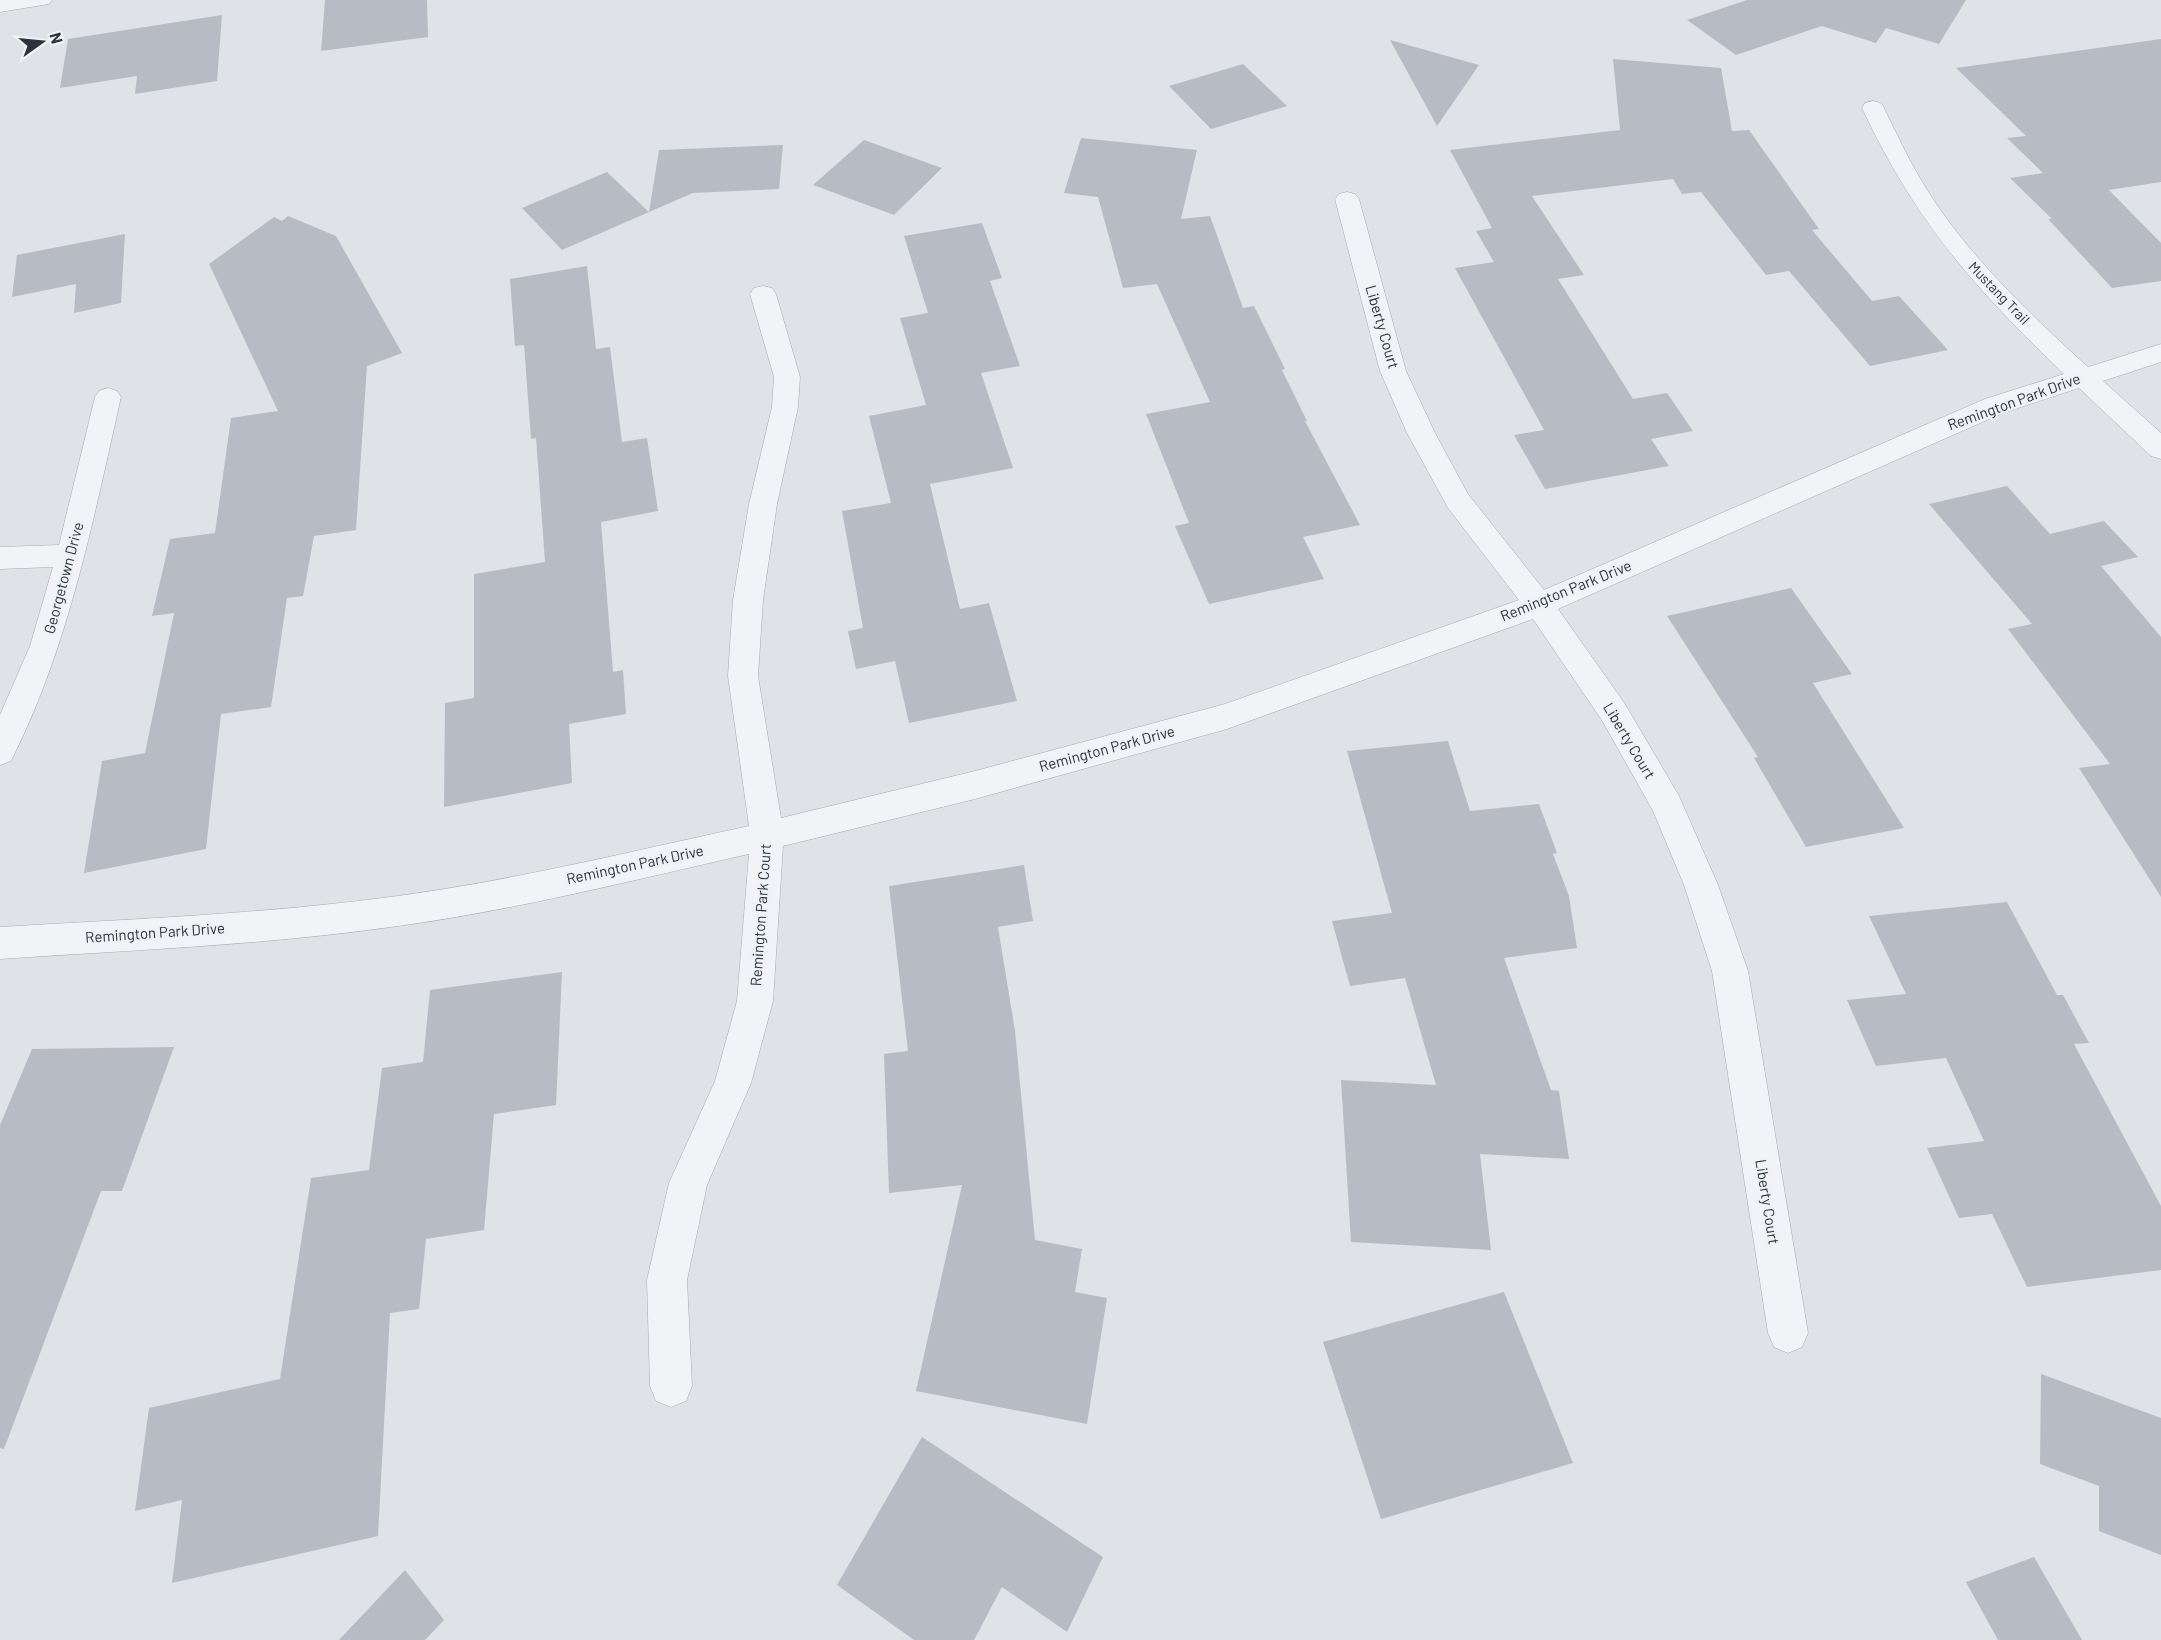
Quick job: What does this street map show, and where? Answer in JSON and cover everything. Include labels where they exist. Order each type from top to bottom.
[{"type":"street","points":[[0,6],[42,0]]},
{"type":"street","name":"Mustang Trail","points":[[1873,108],[1900,164],[1936,221],[1962,254],[2008,306],[2161,449]]},
{"type":"street","name":"Liberty Court","points":[[1347,199],[1393,371],[1421,433],[1458,501],[1539,605],[1620,723],[1667,806],[1705,895],[1730,971],[1788,1334]]},
{"type":"street","name":"Remington Park Court","points":[[671,1386],[667,1280],[688,1184],[733,1083],[755,1001],[767,836],[743,676],[748,600],[763,504],[785,407],[787,377],[763,294]]},
{"type":"street","name":"Remington Park Drive","points":[[0,943],[273,925],[399,911],[567,880],[767,836],[975,785],[1227,716],[1539,605],[1994,406],[2161,353]]},
{"type":"street","name":"Georgetown Drive","points":[[0,752],[45,646],[71,556],[108,397]]},
{"type":"street","points":[[0,558],[71,556]]},
{"type":"building","points":[[325,0],[427,0],[428,37],[321,51]]},
{"type":"building","points":[[1747,0],[1966,0],[1939,44],[1886,28],[1876,43],[1822,26],[1736,55],[1687,20]]},
{"type":"building","points":[[222,15],[217,81],[135,94],[137,76],[60,88],[68,39]]},
{"type":"building","points":[[2161,39],[2161,182],[2109,190],[2161,243],[2161,281],[2112,288],[2048,219],[2052,219],[2010,178],[2043,173],[2007,138],[2026,136],[1956,68]]},
{"type":"building","points":[[1390,40],[1479,65],[1437,126]]},
{"type":"building","points":[[1613,59],[1721,68],[1732,131],[1749,130],[1819,229],[1812,230],[1872,301],[1899,296],[1948,350],[1870,366],[1789,271],[1766,275],[1701,192],[1682,194],[1673,179],[1532,196],[1584,275],[1558,279],[1633,399],[1667,393],[1693,431],[1651,439],[1669,466],[1545,489],[1514,435],[1544,430],[1455,268],[1494,262],[1476,231],[1492,228],[1450,150],[1620,130]]},
{"type":"building","points":[[1243,64],[1287,106],[1211,129],[1169,86]]},
{"type":"building","points":[[1081,138],[1197,150],[1181,219],[1210,216],[1243,308],[1254,306],[1285,369],[1282,370],[1307,421],[1305,421],[1360,525],[1303,537],[1324,579],[1209,604],[1175,526],[1189,523],[1146,414],[1210,402],[1157,284],[1123,288],[1098,197],[1064,193]]},
{"type":"building","points":[[864,140],[942,168],[894,215],[813,185]]},
{"type":"building","points":[[783,145],[779,189],[693,193],[649,212],[659,150]]},
{"type":"building","points":[[607,172],[649,212],[562,250],[522,208]]},
{"type":"building","points":[[288,216],[336,236],[402,353],[367,366],[356,530],[314,536],[303,596],[287,598],[271,707],[221,714],[206,849],[84,873],[102,761],[145,753],[174,613],[152,616],[170,539],[215,533],[231,418],[278,411],[209,264],[274,217],[282,221]]},
{"type":"building","points":[[982,223],[1002,278],[990,281],[1020,366],[981,373],[1013,468],[930,484],[960,609],[989,603],[1017,701],[909,723],[895,661],[856,669],[848,631],[863,628],[842,511],[891,503],[869,416],[926,405],[900,318],[928,313],[904,236]]},
{"type":"building","points":[[125,234],[121,303],[74,313],[76,284],[12,297],[17,255]]},
{"type":"building","points":[[587,266],[596,349],[610,347],[622,442],[647,438],[658,511],[601,522],[613,672],[623,670],[626,714],[569,724],[572,783],[444,807],[445,703],[474,698],[474,574],[545,562],[536,438],[531,439],[524,345],[515,346],[510,279]]},
{"type":"building","points":[[2007,486],[2050,534],[2104,521],[2138,557],[2101,566],[2161,637],[2161,897],[2079,768],[2110,764],[2008,629],[2032,624],[1929,504]]},
{"type":"building","points":[[1791,588],[1852,674],[1813,683],[1904,828],[1806,847],[1754,758],[1758,757],[1667,616]]},
{"type":"building","points":[[1448,741],[1470,811],[1539,804],[1557,853],[1553,854],[1569,896],[1577,948],[1504,958],[1551,1090],[1559,1091],[1569,1159],[1480,1154],[1491,1250],[1351,1242],[1341,1080],[1436,1085],[1405,978],[1350,986],[1332,921],[1392,913],[1347,751]]},
{"type":"building","points":[[1024,865],[1033,921],[998,927],[1015,1031],[1035,1240],[1082,1249],[1075,1292],[1107,1298],[1087,1424],[916,1391],[962,1185],[889,1193],[884,1054],[908,1051],[889,886]]},
{"type":"building","points":[[2007,902],[2057,995],[2063,995],[2089,1043],[2074,1044],[2161,1206],[2161,1270],[2027,1287],[1992,1214],[1959,1218],[1927,1148],[1984,1141],[1946,1058],[1876,1066],[1847,1000],[1906,994],[1869,916]]},
{"type":"building","points":[[562,972],[556,1105],[494,1114],[484,1230],[426,1239],[419,1309],[390,1313],[378,1536],[172,1583],[182,1500],[135,1511],[149,1408],[280,1379],[311,1178],[369,1170],[382,1068],[423,1062],[430,990]]},
{"type":"building","points":[[174,1047],[122,1191],[101,1191],[4,1449],[0,1448],[0,1125],[32,1049]]},
{"type":"building","points":[[1504,1292],[1573,1463],[1381,1519],[1323,1342]]},
{"type":"building","points":[[2041,1374],[2161,1418],[2161,1555],[2099,1531],[2099,1486],[2040,1464]]},
{"type":"building","points":[[922,1437],[1103,1557],[1067,1632],[1002,1587],[974,1640],[914,1640],[837,1585]]},
{"type":"building","points":[[2034,1557],[2082,1640],[1998,1640],[1966,1582]]},
{"type":"building","points":[[405,1570],[444,1620],[425,1640],[339,1640]]}]
